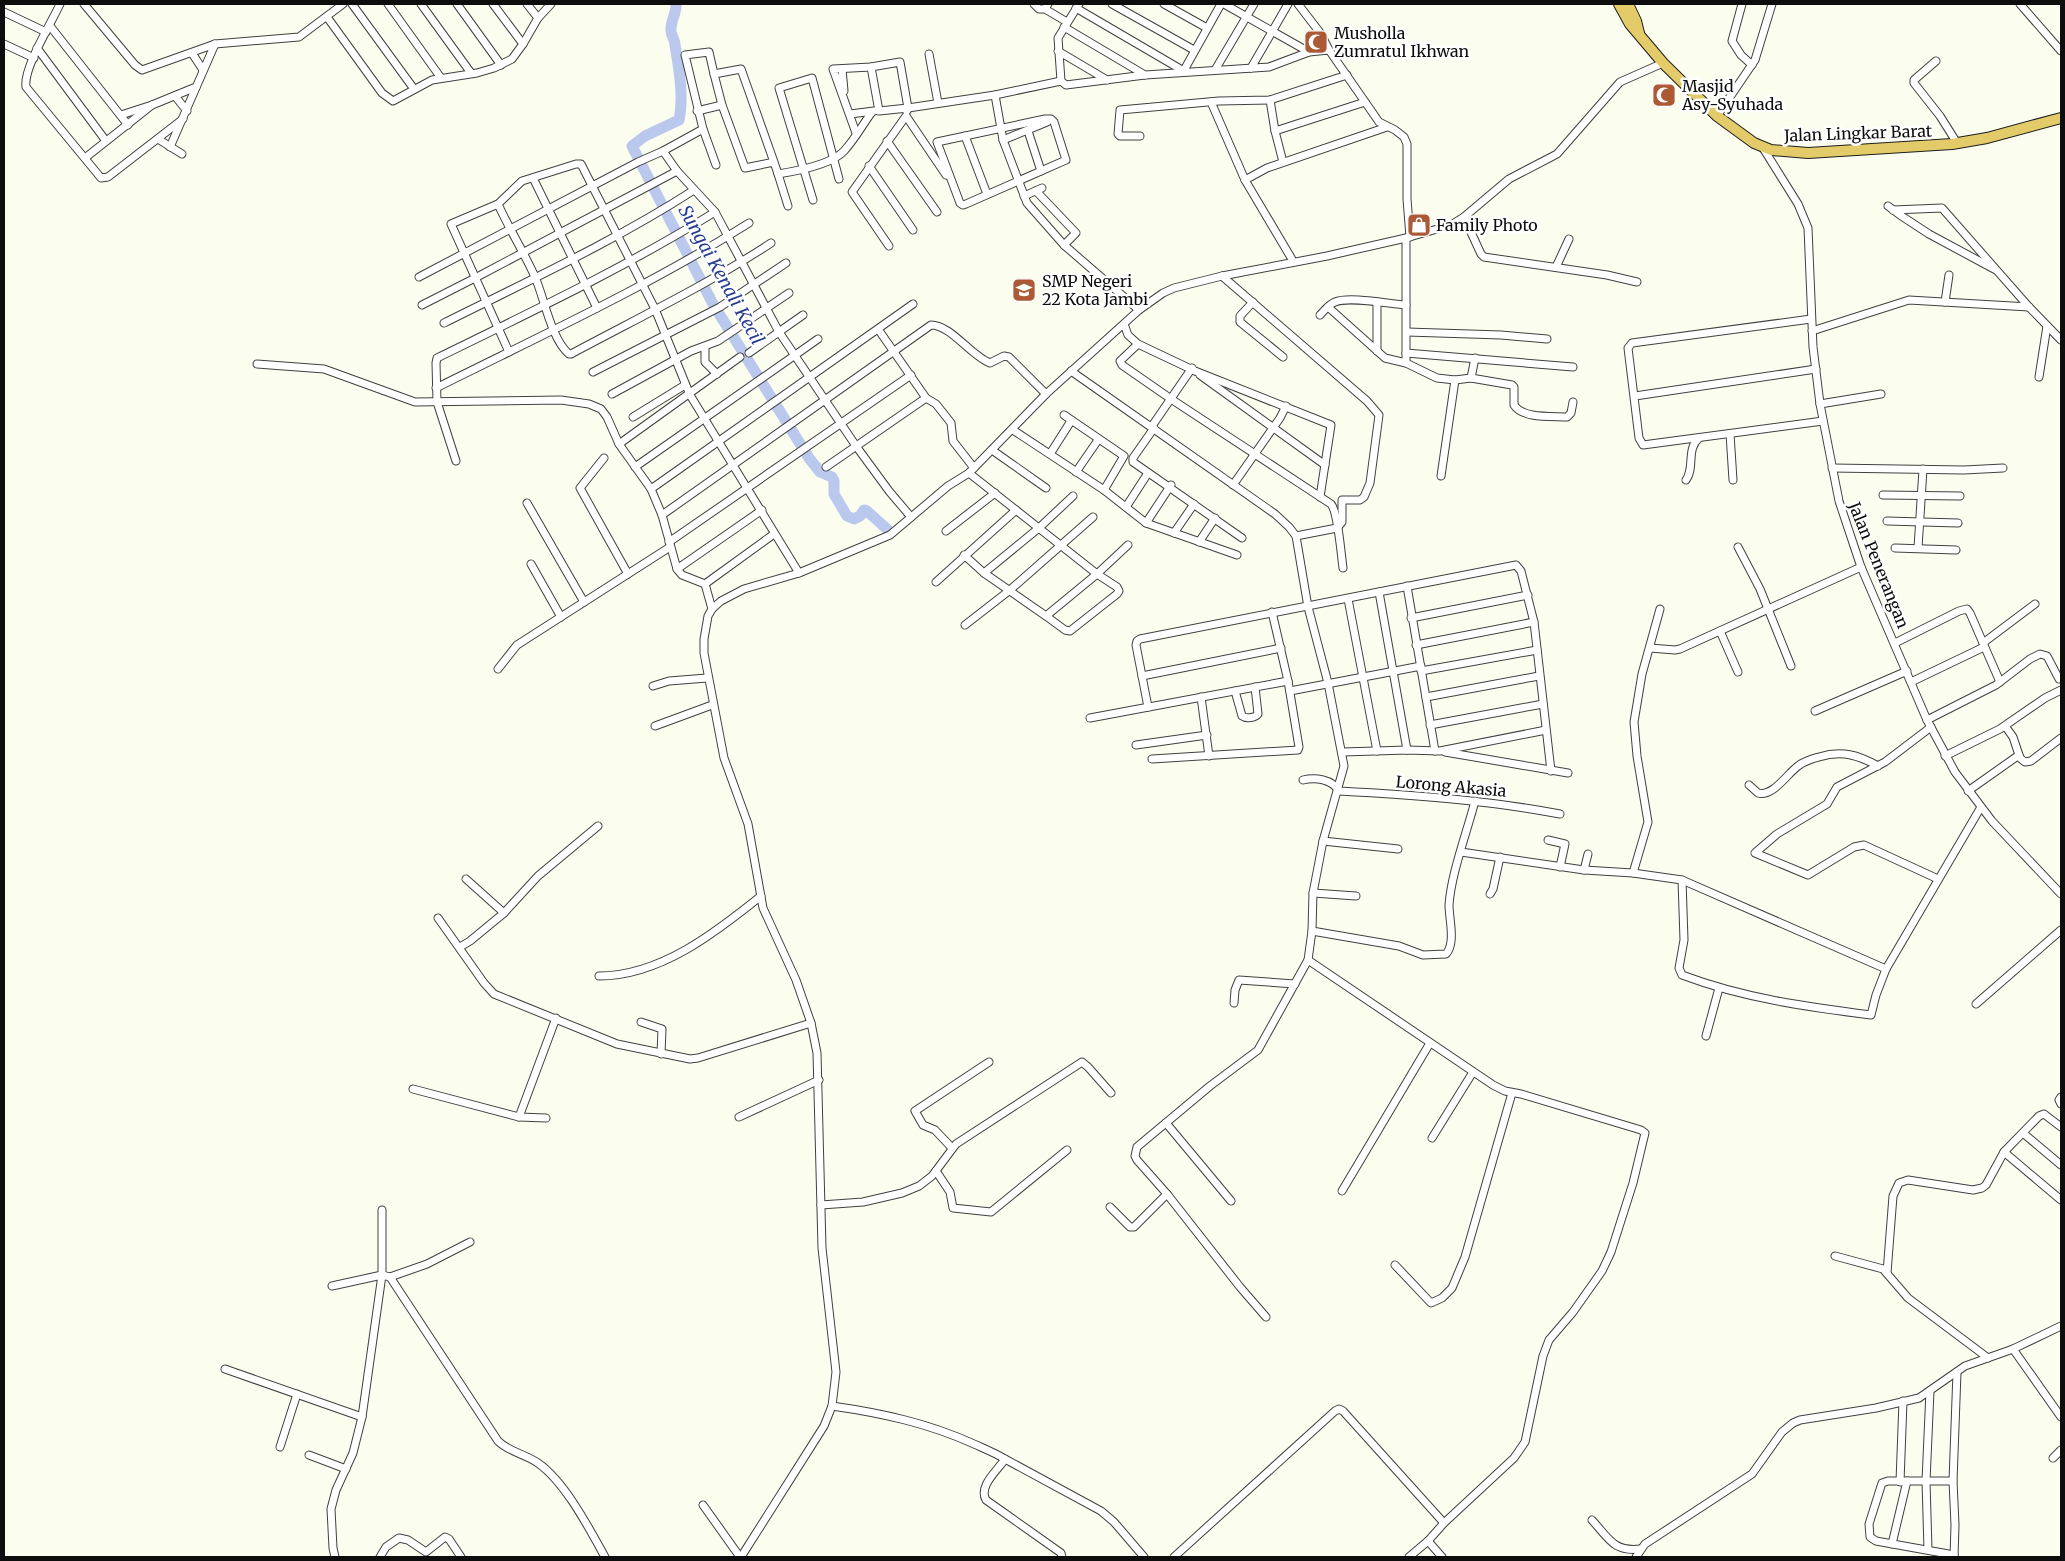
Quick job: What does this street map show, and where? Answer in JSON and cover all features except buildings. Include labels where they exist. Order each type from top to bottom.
[{"type":"highway","name":"Jalan Lingkar Barat","points":[[1619,4],[1630,24],[1717,116],[1737,132],[1763,147],[1780,152],[1808,153],[1957,144],[2061,118]]},
{"type":"highway","name":"Jalan Lingkar Barat","points":[[1628,4],[1636,21],[1639,34]]},
{"type":"street","points":[[58,4],[48,29],[37,48],[25,80],[26,87],[101,178],[106,179],[183,120]]},
{"type":"street","points":[[84,4],[138,69],[148,69],[215,44],[299,37],[344,4]]},
{"type":"street","points":[[352,4],[414,89]]},
{"type":"street","points":[[388,4],[441,78]]},
{"type":"street","points":[[421,4],[471,73]]},
{"type":"street","points":[[457,4],[501,65]]},
{"type":"street","points":[[493,4],[523,44]]},
{"type":"street","points":[[527,4],[538,18]]},
{"type":"street","points":[[327,17],[388,99],[393,101],[432,80],[501,65],[512,58],[523,44],[538,18],[551,4]]},
{"type":"street","points":[[1034,4],[1039,10],[1046,6],[1066,24],[1145,75]]},
{"type":"street","points":[[1112,4],[1194,50]]},
{"type":"street","points":[[1164,4],[1207,28]]},
{"type":"street","points":[[1182,71],[1222,4],[1247,16],[1271,32],[1309,52]]},
{"type":"street","points":[[1215,70],[1254,4]]},
{"type":"street","points":[[1251,68],[1288,4]]},
{"type":"street","points":[[1298,4],[1321,34],[1329,50],[1379,122],[1400,133],[1407,144],[1406,363]]},
{"type":"street","points":[[1742,4],[1732,40],[1739,53],[1752,65]]},
{"type":"street","points":[[1717,116],[1752,65],[1772,4]]},
{"type":"street","points":[[2020,4],[2061,51]]},
{"type":"street","points":[[1182,71],[1077,6],[1058,38],[1061,80],[1066,85],[1182,71],[1273,66],[1309,52],[1329,50]]},
{"type":"street","points":[[4,12],[48,29],[128,125]]},
{"type":"street","points":[[4,44],[34,58]]},
{"type":"street","points":[[170,147],[215,44]]},
{"type":"street","points":[[37,48],[106,141]]},
{"type":"street","points":[[1058,51],[1107,80]]},
{"type":"street","points":[[716,165],[697,111],[685,55],[709,52],[722,105],[745,168],[774,162]]},
{"type":"street","points":[[192,53],[203,70]]},
{"type":"street","points":[[930,54],[938,103]]},
{"type":"street","points":[[1936,61],[1914,80],[1914,84],[1940,116],[1957,144]]},
{"type":"street","points":[[856,133],[833,69],[871,67],[900,62],[908,108],[906,116],[852,192],[889,246]]},
{"type":"street","points":[[712,609],[721,601],[744,589],[799,573],[893,532],[948,486],[972,470],[1071,371],[1139,310],[1168,290],[1222,276],[1327,256],[1444,228],[1464,217],[1509,179],[1556,154],[1620,82],[1664,62]]},
{"type":"street","points":[[778,174],[802,170],[833,159],[844,151],[856,133],[875,111],[871,67]]},
{"type":"street","points":[[714,74],[741,68],[788,206]]},
{"type":"street","points":[[1140,136],[1119,135],[1120,110],[1211,102],[1270,100],[1347,75]]},
{"type":"street","points":[[813,200],[802,170],[779,88],[812,78],[839,179]]},
{"type":"street","points":[[850,114],[908,108],[995,94],[1061,80]]},
{"type":"street","points":[[121,115],[152,105],[196,86]]},
{"type":"street","points":[[995,94],[1003,140],[1024,196],[1064,245],[1139,310]]},
{"type":"street","points":[[175,96],[187,111]]},
{"type":"street","points":[[1270,100],[1275,132],[1283,162]]},
{"type":"street","points":[[1211,102],[1245,180],[1293,261]]},
{"type":"street","points":[[1275,132],[1365,102]]},
{"type":"street","points":[[84,158],[152,105]]},
{"type":"street","points":[[697,111],[722,105]]},
{"type":"street","points":[[906,116],[955,188]]},
{"type":"street","points":[[1045,119],[1052,120],[1067,158],[1065,161],[963,205],[937,142],[1045,119]]},
{"type":"street","points":[[1003,140],[1052,120]]},
{"type":"street","points":[[1245,180],[1261,170],[1387,127]]},
{"type":"street","points":[[419,277],[703,129]]},
{"type":"street","points":[[1028,131],[1041,171]]},
{"type":"street","points":[[965,136],[987,194]]},
{"type":"street","points":[[158,139],[182,154]]},
{"type":"street","points":[[887,142],[936,212]]},
{"type":"street","name":"Jalan Penerangan","points":[[1763,147],[1798,204],[1808,228],[1811,320],[1820,404],[1844,519],[1861,567],[1927,720],[1945,756],[1968,792],[2061,894]]},
{"type":"street","points":[[663,151],[677,171],[715,212],[779,332],[856,446],[912,517]]},
{"type":"street","points":[[510,352],[451,224],[498,204],[518,184],[528,178],[580,164],[655,309],[690,395],[799,573]]},
{"type":"street","points":[[869,166],[913,230]]},
{"type":"street","points":[[422,305],[677,171]]},
{"type":"street","points":[[533,178],[597,308]]},
{"type":"street","points":[[444,322],[572,258],[663,209],[694,190]]},
{"type":"street","points":[[1024,196],[1039,190],[1076,233],[1064,245]]},
{"type":"street","points":[[498,204],[524,252],[554,330],[566,351],[571,354],[703,284],[771,243]]},
{"type":"street","points":[[1997,270],[1929,234],[1891,208],[1942,208],[1997,270],[2029,307],[2061,340]]},
{"type":"street","points":[[456,461],[437,402],[437,358],[585,284],[677,235],[715,212]]},
{"type":"street","points":[[1464,217],[1484,257],[1607,275],[1637,282]]},
{"type":"street","points":[[436,388],[597,308],[690,258],[749,223]]},
{"type":"street","points":[[1556,267],[1569,239]]},
{"type":"street","points":[[594,372],[717,308],[786,263]]},
{"type":"street","points":[[1945,302],[1949,275]]},
{"type":"street","points":[[1222,276],[1367,401],[1378,413],[1379,420],[1368,487],[1362,499],[1342,500],[1342,522],[1337,528],[1296,536]]},
{"type":"street","points":[[612,394],[696,348],[705,347],[789,293]]},
{"type":"street","points":[[1812,331],[1909,300],[2029,307]]},
{"type":"street","points":[[1320,315],[1338,301],[1406,305]]},
{"type":"street","points":[[1253,302],[1240,316],[1240,322],[1283,356]]},
{"type":"street","points":[[1377,302],[1377,351]]},
{"type":"street","points":[[651,489],[913,304]]},
{"type":"street","points":[[1328,307],[1388,360],[1406,363],[1434,377],[1456,380],[1471,378],[1512,385],[1514,387],[1515,407],[1519,411],[1529,414],[1567,417],[1571,413],[1574,402]]},
{"type":"street","points":[[749,353],[803,316]]},
{"type":"street","points":[[1811,320],[1630,344],[1628,348],[1640,441],[1643,445],[1823,421]]},
{"type":"street","points":[[1124,324],[1128,335],[1138,344],[1193,370],[1331,425],[1320,497]]},
{"type":"street","points":[[662,515],[931,325],[936,325],[983,360],[990,363],[1004,356],[1009,357],[1046,394]]},
{"type":"street","points":[[2039,378],[2047,326]]},
{"type":"street","points":[[878,329],[926,398],[936,404],[951,423],[953,441],[972,470],[995,493],[1119,591],[1070,631],[1065,630],[984,573],[964,555]]},
{"type":"street","points":[[1407,332],[1501,335],[1547,339]]},
{"type":"street","points":[[635,467],[818,339]]},
{"type":"street","points":[[1138,344],[1120,361],[1121,363],[1171,399],[1331,504],[1335,509],[1344,568]]},
{"type":"street","points":[[705,347],[705,362],[717,374]]},
{"type":"street","points":[[1406,353],[1572,367]]},
{"type":"street","points":[[619,444],[690,395],[740,357]]},
{"type":"street","points":[[1471,378],[1475,358]]},
{"type":"street","points":[[257,364],[324,369],[415,402],[562,400],[588,404],[601,409],[607,417],[619,444],[651,489],[662,515],[678,569],[682,575],[705,584]]},
{"type":"street","points":[[1193,370],[1171,399],[1132,460],[1242,538]]},
{"type":"street","points":[[1193,370],[1325,465]]},
{"type":"street","points":[[1635,396],[1816,370]]},
{"type":"street","points":[[1071,371],[1279,517],[1296,536],[1308,607],[1328,683],[1343,752],[1344,766],[1339,791],[1323,841],[1313,893],[1312,931],[1308,960],[1258,1050],[1141,1142],[1135,1156],[1240,1288],[1266,1317]]},
{"type":"street","points":[[498,669],[517,644],[628,574],[911,375]]},
{"type":"street","points":[[1441,476],[1456,380]]},
{"type":"street","points":[[633,417],[685,385]]},
{"type":"street","points":[[1820,404],[1881,394]]},
{"type":"street","points":[[826,467],[926,398]]},
{"type":"street","points":[[1232,485],[1286,406]]},
{"type":"street","points":[[1064,415],[1124,457],[1104,490]]},
{"type":"street","points":[[1050,454],[1071,421]]},
{"type":"street","points":[[1013,430],[1104,490],[1146,523],[1237,555]]},
{"type":"street","points":[[1730,434],[1733,480]]},
{"type":"street","points":[[1686,480],[1690,474],[1693,444],[1699,438]]},
{"type":"street","points":[[1076,472],[1098,440]]},
{"type":"street","points":[[992,450],[1046,488]]},
{"type":"street","points":[[604,458],[580,488],[628,574]]},
{"type":"street","points":[[1832,468],[1964,470],[2003,468]]},
{"type":"street","points":[[1918,548],[1922,469]]},
{"type":"street","points":[[1126,507],[1148,473]]},
{"type":"street","points":[[1146,523],[1170,486]]},
{"type":"street","points":[[946,531],[995,493]]},
{"type":"street","points":[[1882,495],[1960,496]]},
{"type":"street","points":[[984,573],[1040,527],[1073,496]]},
{"type":"street","points":[[528,503],[584,602]]},
{"type":"street","points":[[1174,533],[1194,504]]},
{"type":"street","points":[[678,569],[762,510]]},
{"type":"street","points":[[936,582],[1016,510]]},
{"type":"street","points":[[965,625],[1010,590],[1093,517]]},
{"type":"street","points":[[1199,542],[1215,518]]},
{"type":"street","points":[[1886,521],[1958,523]]},
{"type":"street","points":[[705,584],[774,534]]},
{"type":"street","points":[[1046,616],[1098,574],[1128,545]]},
{"type":"street","points":[[1738,547],[1768,608],[1791,666]]},
{"type":"street","points":[[1895,548],[1956,550]]},
{"type":"street","points":[[531,564],[562,617]]},
{"type":"street","points":[[1148,707],[1136,645],[1137,641],[1272,612],[1308,607],[1516,565],[1521,571],[1534,622],[1551,771]]},
{"type":"street","points":[[1650,648],[1675,650],[1861,567]]},
{"type":"street","points":[[703,1505],[740,1557],[824,1426],[832,1406],[836,1372],[822,1248],[817,1053],[811,1023],[796,980],[767,920],[746,817],[724,758],[707,678],[704,639],[712,609],[705,584]]},
{"type":"street","points":[[1407,586],[1430,725],[1437,751]]},
{"type":"street","points":[[1379,592],[1407,750]]},
{"type":"street","points":[[1412,618],[1528,594]]},
{"type":"street","points":[[1348,599],[1377,751]]},
{"type":"street","points":[[1911,682],[1984,645],[2034,604]]},
{"type":"street","points":[[1633,873],[1648,822],[1637,756],[1634,722],[1642,674],[1660,609]]},
{"type":"street","points":[[1895,643],[1965,609],[1970,613],[2000,682]]},
{"type":"street","points":[[1152,759],[1298,750],[1290,691],[1272,612]]},
{"type":"street","points":[[1416,645],[1534,622]]},
{"type":"street","points":[[1720,631],[1738,672]]},
{"type":"street","points":[[1142,676],[1281,648]]},
{"type":"street","points":[[1290,691],[1392,672],[1537,650]]},
{"type":"street","points":[[1927,720],[2000,682],[2040,654],[2047,656],[2059,679]]},
{"type":"street","points":[[1815,711],[1907,671]]},
{"type":"street","points":[[1426,697],[1539,676]]},
{"type":"street","points":[[653,686],[669,681],[707,678]]},
{"type":"street","points":[[1090,718],[1288,682]]},
{"type":"street","points":[[1235,691],[1242,716],[1245,718],[1256,716],[1258,714],[1255,687]]},
{"type":"street","points":[[1945,756],[2006,726],[2045,698],[2061,690]]},
{"type":"street","points":[[1201,697],[1210,756]]},
{"type":"street","points":[[1430,725],[1543,704]]},
{"type":"street","points":[[655,726],[712,705]]},
{"type":"street","points":[[2006,726],[2023,761],[2029,762],[2061,738]]},
{"type":"street","points":[[1931,727],[1878,766],[1838,786],[1828,804],[1777,834],[1755,853],[1808,875],[1854,847],[1864,845],[1938,879]]},
{"type":"street","points":[[1437,751],[1546,730]]},
{"type":"street","points":[[1136,745],[1207,734]]},
{"type":"street","points":[[1343,752],[1437,751],[1568,773]]},
{"type":"street","points":[[1749,785],[1758,793],[1769,792],[1802,763],[1832,753],[1860,757],[1878,766]]},
{"type":"street","points":[[1968,792],[2019,755]]},
{"type":"street","points":[[1303,780],[1310,778],[1330,782],[1335,784],[1339,791]]},
{"type":"street","name":"Lorong Akasia","points":[[1339,791],[1475,801],[1560,814]]},
{"type":"street","points":[[1312,931],[1399,946],[1423,955],[1446,954],[1451,946],[1449,904],[1454,875],[1475,801]]},
{"type":"street","points":[[1682,880],[1684,940],[1679,962],[1682,975],[1719,988],[1795,1005],[1871,1015],[1886,969],[1981,807]]},
{"type":"street","points":[[460,947],[504,913],[538,876],[598,826]]},
{"type":"street","points":[[1548,840],[1565,844],[1560,867]]},
{"type":"street","points":[[1323,841],[1398,849]]},
{"type":"street","points":[[1461,852],[1560,867],[1633,873],[1682,880],[1886,969]]},
{"type":"street","points":[[1584,870],[1588,854]]},
{"type":"street","points":[[1490,894],[1494,889],[1500,858]]},
{"type":"street","points":[[466,878],[504,913]]},
{"type":"street","points":[[1313,893],[1356,896]]},
{"type":"street","points":[[599,976],[614,976],[665,960],[709,936],[761,896]]},
{"type":"street","points":[[438,918],[484,983],[494,994],[617,1044],[690,1059],[811,1023]]},
{"type":"street","points":[[1976,1004],[2061,930]]},
{"type":"street","points":[[1308,960],[1493,1085],[1512,1093],[1521,1094],[1641,1130],[1644,1131],[1645,1135],[1633,1183],[1602,1271],[1573,1312],[1549,1340],[1543,1356],[1525,1442],[1514,1458],[1444,1523],[1428,1541],[1408,1557]]},
{"type":"street","points":[[1234,1004],[1234,990],[1239,980],[1295,984]]},
{"type":"street","points":[[1706,1036],[1719,988]]},
{"type":"street","points":[[519,1117],[556,1018]]},
{"type":"street","points":[[641,1022],[662,1028],[661,1054]]},
{"type":"street","points":[[1342,1191],[1430,1043]]},
{"type":"street","points":[[952,1148],[935,1130],[923,1125],[915,1111],[989,1062]]},
{"type":"street","points":[[821,1205],[863,1202],[902,1194],[926,1181],[936,1172],[952,1148],[1082,1062],[1111,1093]]},
{"type":"street","points":[[1432,1138],[1472,1072]]},
{"type":"street","points":[[739,1116],[819,1080]]},
{"type":"street","points":[[413,1089],[519,1117],[546,1118]]},
{"type":"street","points":[[1395,1265],[1431,1303],[1442,1298],[1452,1288],[1465,1257],[1512,1093]]},
{"type":"street","points":[[2061,1097],[2059,1100],[2061,1104]]},
{"type":"street","points":[[1887,1273],[1893,1196],[1899,1183],[1908,1180],[1973,1190],[1982,1188],[1986,1185],[2004,1152],[2044,1114],[2061,1128]]},
{"type":"street","points":[[1166,1123],[1231,1201]]},
{"type":"street","points":[[2023,1133],[2061,1165]]},
{"type":"street","points":[[936,1172],[950,1192],[953,1208],[990,1212],[1067,1150]]},
{"type":"street","points":[[2004,1152],[2061,1200]]},
{"type":"street","points":[[1110,1207],[1130,1227],[1134,1228],[1167,1194]]},
{"type":"street","points":[[335,1557],[331,1509],[336,1490],[353,1453],[362,1417],[386,1276],[382,1210]]},
{"type":"street","points":[[332,1286],[386,1276],[427,1264],[470,1242]]},
{"type":"street","points":[[1835,1256],[1879,1267],[1887,1273],[1908,1298],[1988,1358]]},
{"type":"street","points":[[386,1276],[498,1441],[507,1448],[538,1463],[556,1480],[605,1557]]},
{"type":"street","points":[[1636,1557],[1645,1544],[1752,1474],[1782,1432],[1792,1423],[1800,1420],[1876,1408],[1919,1398],[1969,1364],[2013,1349],[2061,1326]]},
{"type":"street","points":[[2013,1349],[2061,1417]]},
{"type":"street","points":[[225,1369],[362,1417]]},
{"type":"street","points":[[1953,1481],[1885,1482],[1880,1485],[1869,1524],[1870,1537],[1876,1541],[1954,1556],[1953,1481],[1957,1372]]},
{"type":"street","points":[[1928,1550],[1926,1481],[1930,1391]]},
{"type":"street","points":[[280,1447],[297,1394]]},
{"type":"street","points":[[1892,1544],[1904,1482],[1903,1401]]},
{"type":"street","points":[[832,1406],[871,1411],[918,1423],[964,1439],[1101,1511],[1114,1522],[1144,1557]]},
{"type":"street","points":[[1174,1557],[1339,1409],[1343,1411],[1444,1523]]},
{"type":"street","points":[[2053,1458],[2061,1450]]},
{"type":"street","points":[[309,1455],[346,1469]]},
{"type":"street","points":[[1005,1460],[984,1489],[986,1500],[1061,1554],[1062,1557]]},
{"type":"street","points":[[1592,1520],[1617,1547],[1624,1550],[1640,1549]]},
{"type":"street","points":[[380,1557],[386,1547],[399,1538],[408,1540],[427,1552],[445,1538],[449,1539],[461,1557]]},
{"type":"street","points":[[1428,1541],[1442,1557]]},
{"type":"waterway","name":"Sungai Kenali Kecil","points":[[676,4],[671,31],[675,43],[680,83],[681,102],[679,120],[645,136],[632,146],[713,304],[809,458],[820,472],[832,477],[834,481],[834,494],[847,516],[854,519],[860,516],[864,510],[867,511],[888,530]]},
{"type":"place","name":"Musholla Zumratul Ikhwan","points":[[1316,42]]},
{"type":"place","name":"Masjid Asy-Syuhada","points":[[1664,95]]},
{"type":"place","name":"Family Photo","points":[[1419,225]]},
{"type":"place","name":"SMP Negeri 22 Kota Jambi","points":[[1024,290]]}]
